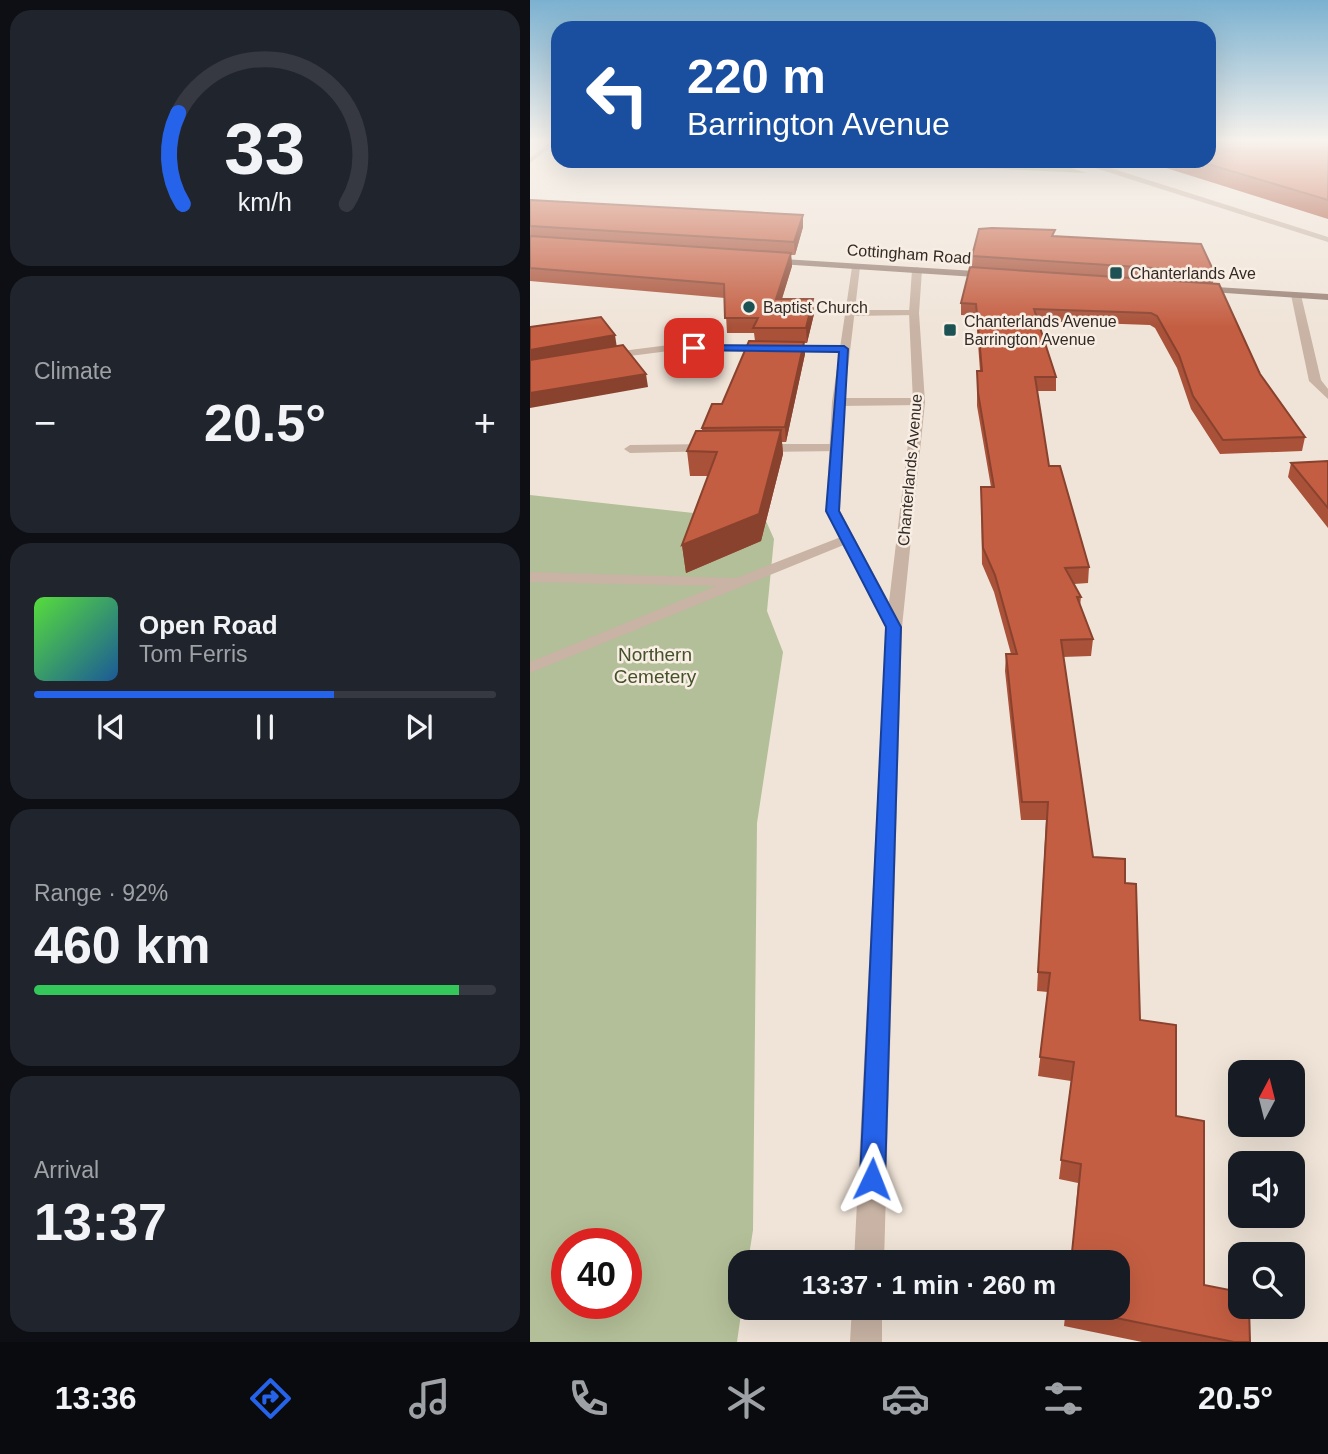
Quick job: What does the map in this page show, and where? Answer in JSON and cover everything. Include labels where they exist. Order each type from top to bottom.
[{"type":"main road","name":"Cottingham Road","points":[[760,261],[998,276]]},
{"type":"main road","points":[[1188,288],[1328,297]]},
{"type":"street","points":[[1212,203],[1328,240]]},
{"type":"street","points":[[856,267],[838,402],[833,511],[893,627]]},
{"type":"street","name":"Chanterlands Avenue","points":[[869,1250],[893,627],[919,402],[914,313],[917,271]]},
{"type":"street","points":[[1296,295],[1315,380],[1328,396]]},
{"type":"street","points":[[851,313],[914,313]]},
{"type":"street","points":[[592,358],[669,348],[844,349]]},
{"type":"street","points":[[838,402],[919,402]]},
{"type":"street","points":[[630,449],[837,447]]},
{"type":"street","points":[[530,668],[846,539]]},
{"type":"street","points":[[530,577],[740,582]]},
{"type":"street","points":[[866,1342],[867,1320]]},
{"type":"green space","name":"Northern Cemetery","points":[[530,495],[766,521],[774,539],[767,611],[783,652],[757,823],[753,1230],[750,1250],[728,1250],[728,1320],[740,1320],[737,1342],[530,1342]]},
{"type":"building","points":[[530,203],[578,203],[803,215],[794,242],[530,226]]},
{"type":"building","points":[[979,229],[1055,230],[1052,236],[1201,244],[1214,272],[972,256]]},
{"type":"building","points":[[530,236],[791,253],[776,299],[813,299],[806,328],[753,328],[758,318],[725,318],[724,284],[530,268]]},
{"type":"building","points":[[970,267],[1219,284],[1260,374],[1305,437],[1223,440],[1193,396],[1179,355],[1157,316],[1151,313],[1034,309],[1056,377],[1035,377],[1049,466],[1060,466],[1089,567],[1065,568],[1081,597],[1077,597],[1093,639],[1061,640],[1093,857],[1125,859],[1125,883],[1136,884],[1140,1020],[1176,1025],[1176,1116],[1204,1121],[1204,1285],[1228,1290],[1228,1319],[1249,1319],[1250,1342],[1234,1342],[1126,1320],[1130,1320],[1130,1250],[1072,1250],[1081,1164],[1061,1160],[1074,1062],[1040,1057],[1050,973],[1038,972],[1048,802],[1022,802],[1006,654],[1017,654],[995,575],[983,548],[981,487],[994,487],[978,393],[977,371],[982,371],[976,304],[961,303]]},
{"type":"building","points":[[601,317],[615,335],[530,350],[530,327]]},
{"type":"building","points":[[749,341],[804,342],[785,427],[702,428],[712,404],[722,404]]},
{"type":"building","points":[[623,345],[646,374],[530,393],[530,360]]},
{"type":"building","points":[[781,430],[759,514],[682,545],[717,452],[687,451],[696,431]]},
{"type":"building","points":[[1328,461],[1328,508],[1291,463]]},
{"type":"place","name":"Chanterlands Ave","points":[[1116,273]]},
{"type":"place","name":"Baptist Church","points":[[749,307]]},
{"type":"place","name":"Chanterlands Avenue Barrington Avenue","points":[[950,330]]},
{"type":"route","points":[[694,348],[844,349],[838,402],[833,511],[893,627],[872,1179]]}]
